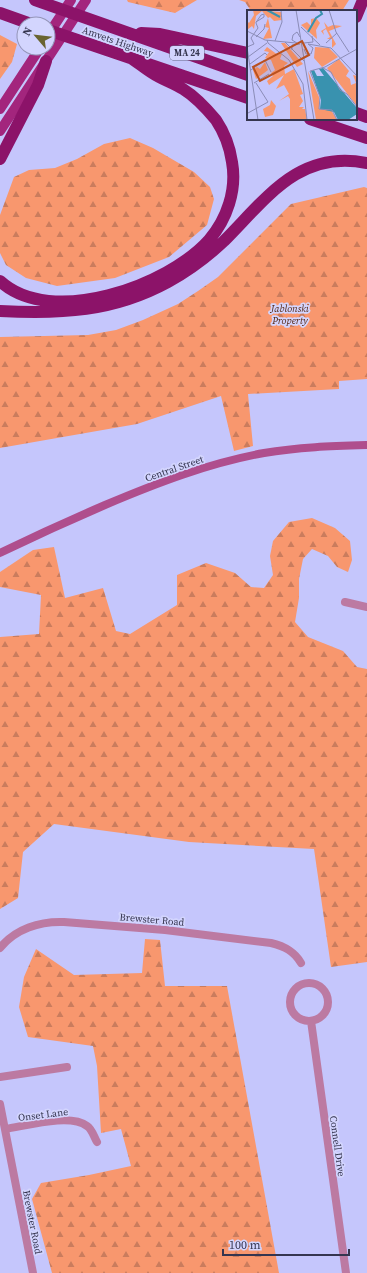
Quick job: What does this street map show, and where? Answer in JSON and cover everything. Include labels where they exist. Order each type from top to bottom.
[{"type":"highway","name":"Amvets Highway","points":[[35,0],[247,75]]},
{"type":"highway","points":[[357,15],[363,0]]},
{"type":"highway","points":[[0,13],[16,19]]},
{"type":"highway","points":[[127,32],[160,34],[247,53]]},
{"type":"highway","name":"Amvets Highway","points":[[56,33],[247,98]]},
{"type":"highway","points":[[0,281],[18,294],[42,301],[74,301],[128,290],[149,281],[193,255],[208,240],[222,221],[231,198],[234,175],[228,146],[217,122],[196,98],[183,88],[158,77],[131,58]]},
{"type":"highway","points":[[0,159],[38,84],[46,61]]},
{"type":"highway","points":[[357,113],[367,117]]},
{"type":"highway","points":[[313,120],[367,138]]},
{"type":"highway","points":[[0,311],[37,312],[84,310],[120,302],[152,290],[182,274],[209,254],[223,242],[268,195],[288,178],[310,166],[342,160],[367,163]]},
{"type":"main road","points":[[56,23],[71,0]]},
{"type":"main road","points":[[0,131],[86,0]]},
{"type":"main road","points":[[0,109],[34,56]]},
{"type":"street","name":"Central Street","points":[[0,553],[35,536],[128,496],[206,467],[241,458],[287,450],[330,446],[367,445]]},
{"type":"street","points":[[345,602],[367,607]]},
{"type":"street","name":"Brewster Road","points":[[0,948],[20,932],[34,926],[48,922],[64,922],[165,930],[271,943],[284,946],[291,950],[301,962]]},
{"type":"street","points":[[305,984],[320,987],[324,991],[328,1002],[327,1008],[321,1017],[311,1021],[306,1021],[296,1017],[290,1003],[292,993],[300,986],[305,984]]},
{"type":"street","name":"Connell Drive","points":[[311,1021],[346,1273]]},
{"type":"street","points":[[0,1077],[67,1067]]},
{"type":"street","name":"Brewster Road","points":[[0,1104],[33,1273]]},
{"type":"street","name":"Onset Lane","points":[[5,1129],[63,1119],[78,1120],[89,1126],[97,1142]]},
{"type":"green space","points":[[127,0],[197,0],[175,13],[128,2]]},
{"type":"green space","points":[[239,0],[349,0],[343,10],[250,10],[245,2]]},
{"type":"green space","points":[[0,35],[16,43],[16,48],[12,62],[0,79]]},
{"type":"green space","points":[[130,138],[153,148],[194,172],[210,187],[214,199],[207,225],[169,257],[115,278],[57,286],[26,278],[6,265],[0,253],[0,215],[14,177],[29,170],[55,168],[77,159],[104,144]]},
{"type":"green space","name":"Jablonski Property","points":[[364,187],[367,188],[367,379],[339,381],[339,389],[248,394],[253,446],[234,451],[221,396],[137,424],[0,448],[0,337],[88,335],[116,330],[143,320],[178,304],[218,277],[291,204]]},
{"type":"green space","points":[[312,518],[335,528],[350,541],[352,560],[348,572],[337,567],[328,556],[312,549],[303,559],[299,579],[299,598],[295,622],[308,637],[343,651],[357,667],[367,669],[367,962],[331,967],[314,849],[189,842],[54,824],[23,852],[18,898],[0,909],[0,637],[39,634],[41,595],[0,587],[0,572],[33,550],[54,547],[65,598],[103,588],[116,631],[130,634],[177,605],[177,575],[206,563],[235,573],[251,587],[264,588],[273,575],[270,556],[273,541],[289,522]]},
{"type":"green space","points":[[145,939],[160,940],[165,986],[227,986],[279,1273],[52,1273],[32,1199],[41,1183],[131,1166],[121,1129],[101,1133],[97,1066],[93,1046],[28,1037],[19,1007],[24,977],[36,949],[74,975],[142,973]]}]
